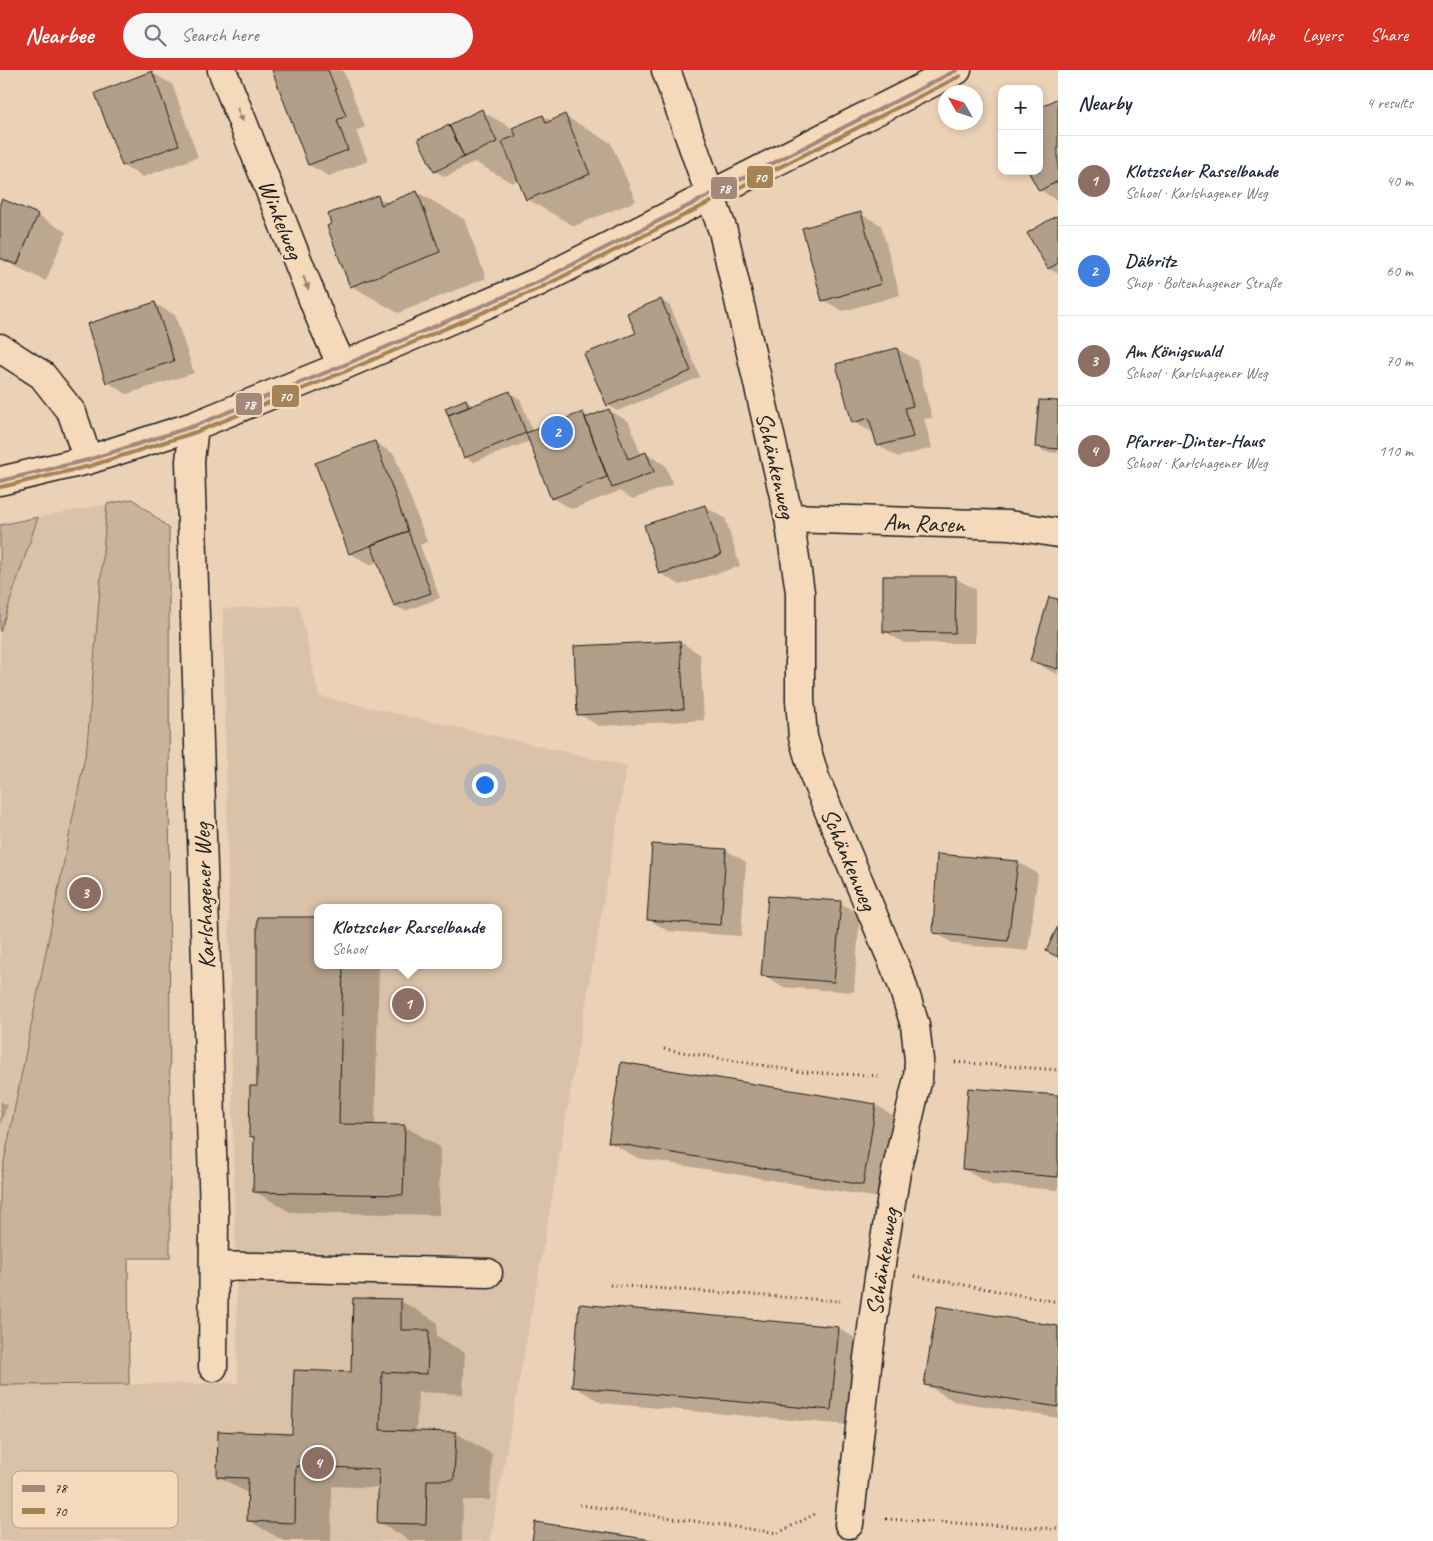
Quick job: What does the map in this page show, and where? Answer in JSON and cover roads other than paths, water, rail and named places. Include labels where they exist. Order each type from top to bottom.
[{"type":"street","name":"Winkelweg","points":[[222,70],[322,322],[342,366]]},
{"type":"street","name":"Schänkenweg","points":[[666,70],[723,231],[789,518],[800,592],[800,700],[803,737],[815,778],[901,981],[915,1025],[918,1069],[896,1172],[880,1270],[851,1512]]},
{"type":"street","points":[[0,481],[88,460],[194,426],[342,366],[538,282],[957,70]]},
{"type":"street","points":[[0,348],[42,375],[72,413],[88,460]]},
{"type":"street","name":"Karlshagener Weg","points":[[194,426],[190,461],[214,1203],[213,1367]]},
{"type":"street","name":"Am Rasen","points":[[789,518],[1009,525],[1058,533]]},
{"type":"street","points":[[214,1266],[488,1273]]},
{"type":"place","name":"Däbritz","points":[[557,432]]},
{"type":"place","name":"Am Königswald","points":[[85,893]]},
{"type":"place","name":"Klotzscher Rasselbande","points":[[408,1004]]},
{"type":"place","name":"Pfarrer-Dinter-Haus","points":[[318,1463]]}]
